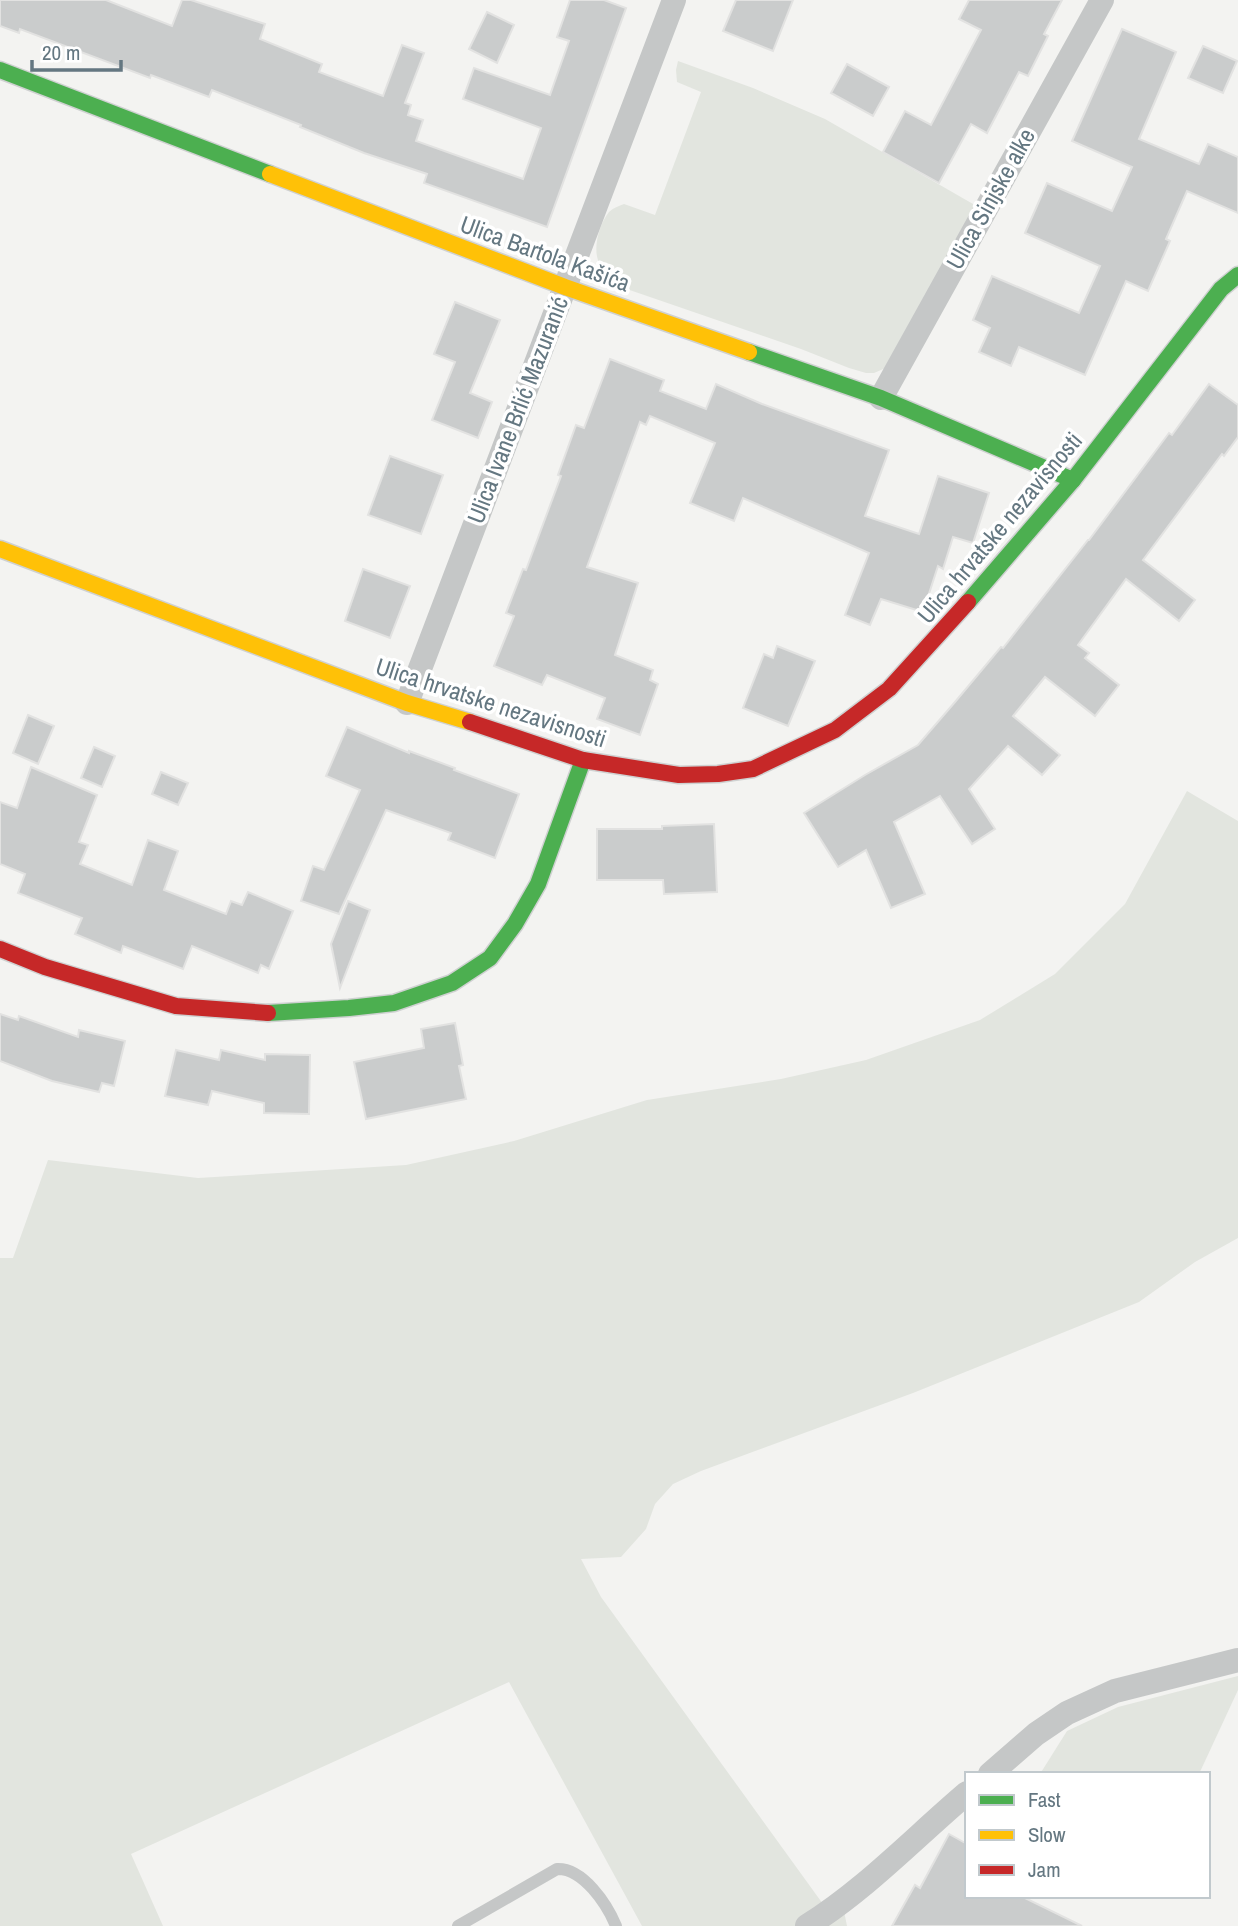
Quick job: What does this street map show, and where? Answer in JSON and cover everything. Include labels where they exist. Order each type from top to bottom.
[{"type":"street","name":"Ulica Ivane Brlić Mazuranić","points":[[407,703],[674,0]]},
{"type":"street","name":"Ulica Sinjske alke","points":[[881,398],[1102,0]]},
{"type":"street","name":"Ulica Bartola Kašića","points":[[0,70],[565,287],[881,398],[1073,480]]},
{"type":"street","name":"Ulica hrvatske nezavisnosti","points":[[0,549],[407,703],[583,760],[680,775],[718,774],[753,769],[835,730],[889,689],[944,630],[1073,480],[1221,289],[1238,275]]},
{"type":"street","points":[[0,949],[45,967],[176,1006],[264,1013],[394,1003],[452,982],[490,958],[515,924],[538,884],[583,760]]},
{"type":"street","points":[[992,1772],[1036,1734],[1067,1713],[1115,1691],[1238,1660]]},
{"type":"street","points":[[807,1926],[866,1883],[965,1795]]},
{"type":"street","points":[[842,1901],[847,1926]]},
{"type":"lane","points":[[458,1926],[556,1869],[563,1869],[578,1876],[593,1889],[610,1912],[616,1926]]},
{"type":"shaded area","points":[[678,61],[753,88],[825,119],[980,208],[888,367],[874,373],[849,368],[618,286],[603,271],[596,248],[600,228],[606,217],[612,209],[624,204],[655,215],[701,92],[677,82]]},
{"type":"shaded area","points":[[1187,791],[1238,821],[1238,1238],[1195,1262],[1139,1302],[913,1393],[701,1471],[673,1484],[655,1504],[646,1529],[621,1557],[581,1559],[601,1597],[828,1911],[842,1901],[847,1926],[642,1926],[509,1682],[131,1854],[163,1926],[0,1926],[0,1258],[13,1258],[48,1160],[198,1178],[406,1165],[514,1141],[647,1100],[781,1079],[866,1060],[980,1020],[1055,974],[1125,904]]},
{"type":"shaded area","points":[[1238,1676],[1238,1690],[1200,1772],[1041,1772],[1067,1731],[1118,1707]]},
{"type":"building","points":[[0,0],[106,0],[172,26],[182,0],[191,0],[265,24],[260,39],[322,64],[319,72],[383,96],[402,45],[424,53],[405,103],[411,105],[408,115],[423,120],[416,141],[523,179],[541,128],[463,99],[474,68],[550,95],[569,41],[557,37],[570,0],[604,0],[626,8],[547,227],[424,183],[427,174],[364,153],[212,90],[209,97],[20,29],[19,33],[0,26]]},
{"type":"building","points":[[736,0],[793,0],[773,51],[723,31]]},
{"type":"building","points":[[969,0],[1062,0],[1044,34],[1048,36],[1028,76],[1019,72],[987,133],[971,124],[939,183],[883,152],[905,111],[931,125],[981,30],[959,19]]},
{"type":"building","points":[[487,12],[514,25],[497,63],[469,49]]},
{"type":"building","points":[[1122,29],[1176,52],[1139,139],[1199,164],[1208,144],[1238,157],[1238,213],[1187,191],[1166,239],[1170,241],[1148,291],[1126,281],[1085,375],[1019,347],[1011,366],[979,352],[990,328],[973,320],[992,276],[1079,313],[1100,266],[1025,233],[1047,183],[1112,211],[1132,167],[1072,141]]},
{"type":"building","points":[[1203,46],[1237,61],[1223,93],[1188,78]]},
{"type":"building","points":[[847,64],[889,87],[873,116],[831,93]]},
{"type":"building","points":[[455,302],[500,320],[470,393],[492,402],[478,438],[432,420],[455,362],[434,354]]},
{"type":"building","points":[[610,359],[664,380],[660,391],[706,409],[716,384],[762,404],[889,450],[865,516],[919,534],[938,476],[989,493],[973,543],[953,537],[943,569],[938,566],[923,612],[881,599],[870,625],[845,615],[869,553],[743,498],[734,521],[690,503],[715,443],[650,416],[646,425],[640,422],[587,567],[638,583],[615,655],[653,670],[650,680],[658,684],[640,735],[597,719],[605,698],[547,675],[542,685],[494,666],[514,616],[506,613],[523,569],[526,570],[561,476],[558,475],[576,425],[584,428]]},
{"type":"building","points":[[1209,384],[1238,405],[1238,437],[1224,456],[1222,454],[1143,560],[1195,600],[1179,621],[1126,579],[1078,645],[1089,653],[1085,658],[1119,685],[1095,716],[1045,677],[1013,716],[1060,755],[1042,775],[1008,746],[969,789],[995,829],[972,844],[940,796],[894,822],[925,894],[891,908],[866,850],[838,867],[804,813],[918,745],[1001,647],[1003,648],[1169,433],[1172,435]]},
{"type":"building","points":[[390,456],[443,475],[421,534],[368,515]]},
{"type":"building","points":[[363,569],[410,586],[390,638],[345,621]]},
{"type":"building","points":[[777,646],[815,661],[788,726],[743,708],[764,654],[773,658]]},
{"type":"building","points":[[28,715],[54,726],[38,764],[13,753]]},
{"type":"building","points":[[347,727],[519,794],[495,858],[448,840],[451,833],[386,810],[339,914],[301,901],[313,866],[324,870],[360,790],[326,776]]},
{"type":"building","points":[[94,747],[115,756],[102,787],[81,778]]},
{"type":"building","points":[[31,767],[97,795],[79,842],[88,845],[80,864],[132,885],[148,840],[178,851],[164,890],[226,914],[231,901],[242,905],[248,892],[293,911],[269,969],[261,965],[258,973],[192,946],[183,969],[123,946],[121,953],[75,934],[82,918],[18,893],[25,874],[0,864],[0,802],[17,808]]},
{"type":"building","points":[[161,772],[188,783],[178,805],[152,794]]},
{"type":"building","points":[[714,824],[717,892],[664,894],[663,880],[597,880],[597,829],[662,829],[662,826]]},
{"type":"building","points":[[348,901],[370,910],[340,988],[331,944]]},
{"type":"building","points":[[0,1014],[18,1020],[19,1016],[78,1037],[79,1030],[125,1041],[114,1086],[102,1083],[99,1092],[52,1081],[0,1061]]},
{"type":"building","points":[[455,1023],[463,1065],[459,1066],[466,1099],[366,1119],[354,1062],[424,1048],[421,1029]]},
{"type":"building","points":[[176,1050],[219,1060],[221,1050],[265,1060],[265,1054],[310,1055],[309,1114],[264,1113],[264,1103],[212,1091],[208,1105],[165,1096]]},
{"type":"building","points":[[949,1834],[965,1843],[965,1898],[1025,1898],[1082,1926],[892,1926],[915,1885],[920,1888]]},
{"type":"traffic: fast","points":[[0,70],[270,174]]},
{"type":"traffic: fast","points":[[968,602],[1073,480],[1221,289],[1238,275]]},
{"type":"traffic: fast","points":[[749,352],[881,398],[1073,480]]},
{"type":"traffic: fast","points":[[268,1013],[394,1003],[452,983],[490,958],[515,924],[538,884],[583,760]]},
{"type":"traffic: slow","points":[[270,174],[565,287],[749,352]]},
{"type":"traffic: slow","points":[[0,549],[407,703],[470,722]]},
{"type":"traffic: jam","points":[[470,722],[583,760],[679,775],[718,774],[753,769],[835,730],[889,689],[968,602]]},
{"type":"traffic: jam","points":[[0,949],[45,967],[176,1006],[268,1013]]}]
